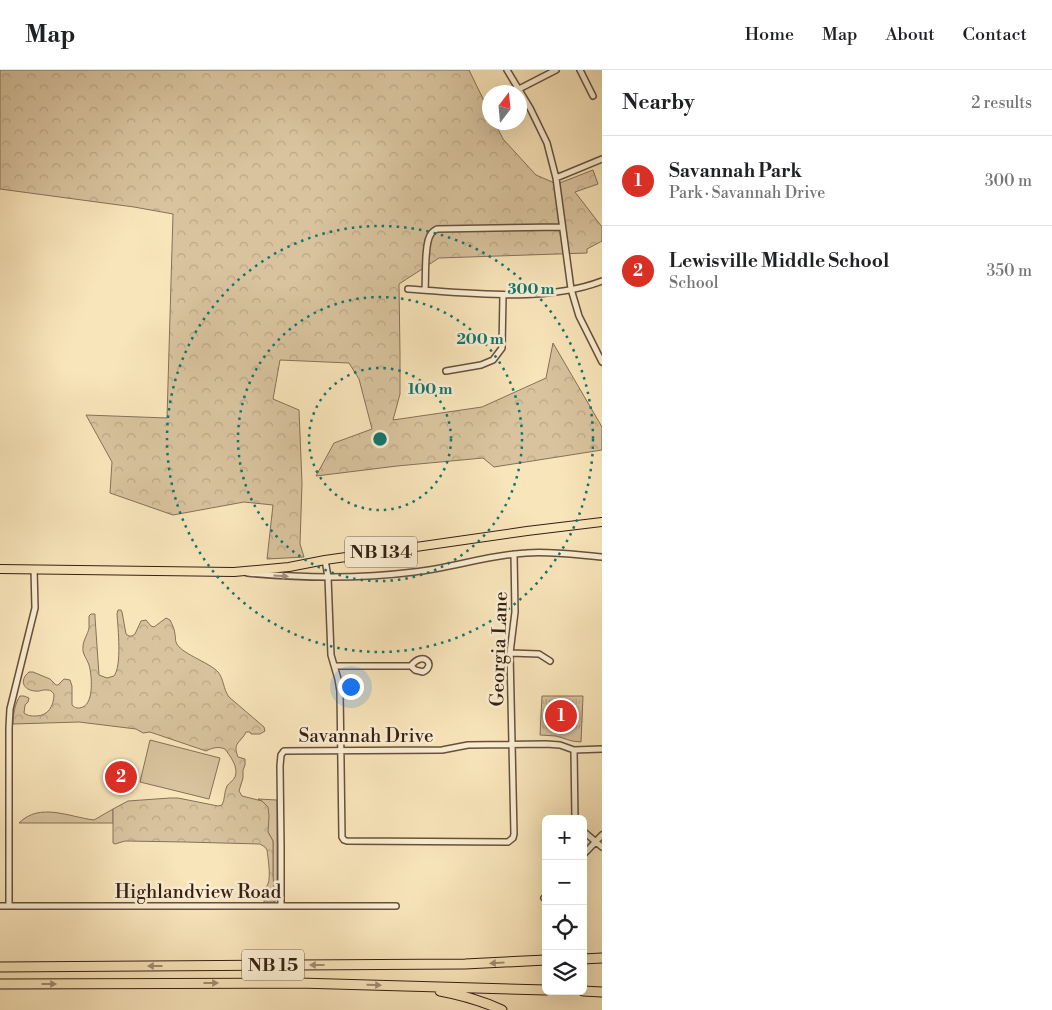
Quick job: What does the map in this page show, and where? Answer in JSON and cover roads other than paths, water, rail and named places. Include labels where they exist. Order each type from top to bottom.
[{"type":"highway","points":[[587,959],[602,958]]},
{"type":"highway","name":"NB 15","points":[[0,967],[465,964],[542,960]]},
{"type":"highway","name":"NB 15","points":[[0,984],[299,983],[542,990]]},
{"type":"highway","points":[[413,986],[458,994],[486,1002],[502,1010]]},
{"type":"highway","points":[[587,991],[602,992]]},
{"type":"main road","name":"NB 134","points":[[0,569],[234,572],[289,567],[527,530],[602,522]]},
{"type":"street","points":[[507,70],[516,85]]},
{"type":"street","points":[[527,85],[556,70]]},
{"type":"street","points":[[580,70],[593,96]]},
{"type":"street","points":[[527,105],[546,143],[556,178],[571,289],[579,316],[602,362]]},
{"type":"street","points":[[556,178],[602,159]]},
{"type":"street","points":[[425,290],[428,240],[437,229],[562,227]]},
{"type":"street","points":[[408,290],[504,294],[542,293],[592,285],[602,281]]},
{"type":"street","points":[[446,371],[482,365],[493,360],[502,348],[504,294]]},
{"type":"street","points":[[234,572],[280,576],[328,577],[388,575],[514,554],[555,553],[602,557]]},
{"type":"street","name":"Georgia Lane","points":[[341,750],[342,837],[344,840],[508,842],[513,838],[510,653],[515,612],[514,554]]},
{"type":"street","points":[[325,560],[328,577],[331,655],[340,691],[341,750]]},
{"type":"street","points":[[9,906],[10,709],[34,614],[34,569]]},
{"type":"street","points":[[510,653],[539,654],[550,661]]},
{"type":"street","points":[[335,666],[411,666]]},
{"type":"street","name":"Savannah Drive","points":[[281,906],[280,766],[281,755],[284,751],[442,750],[468,745],[511,744],[546,744],[560,745],[574,750],[602,750]]},
{"type":"street","points":[[574,750],[575,815]]},
{"type":"street","points":[[587,834],[602,847]]},
{"type":"street","points":[[587,851],[602,835]]},
{"type":"street","name":"Highlandview Road","points":[[0,906],[396,906]]},
{"type":"place","name":"Savannah Park","points":[[561,716]]},
{"type":"place","name":"Lewisville Middle School","points":[[121,777]]}]
